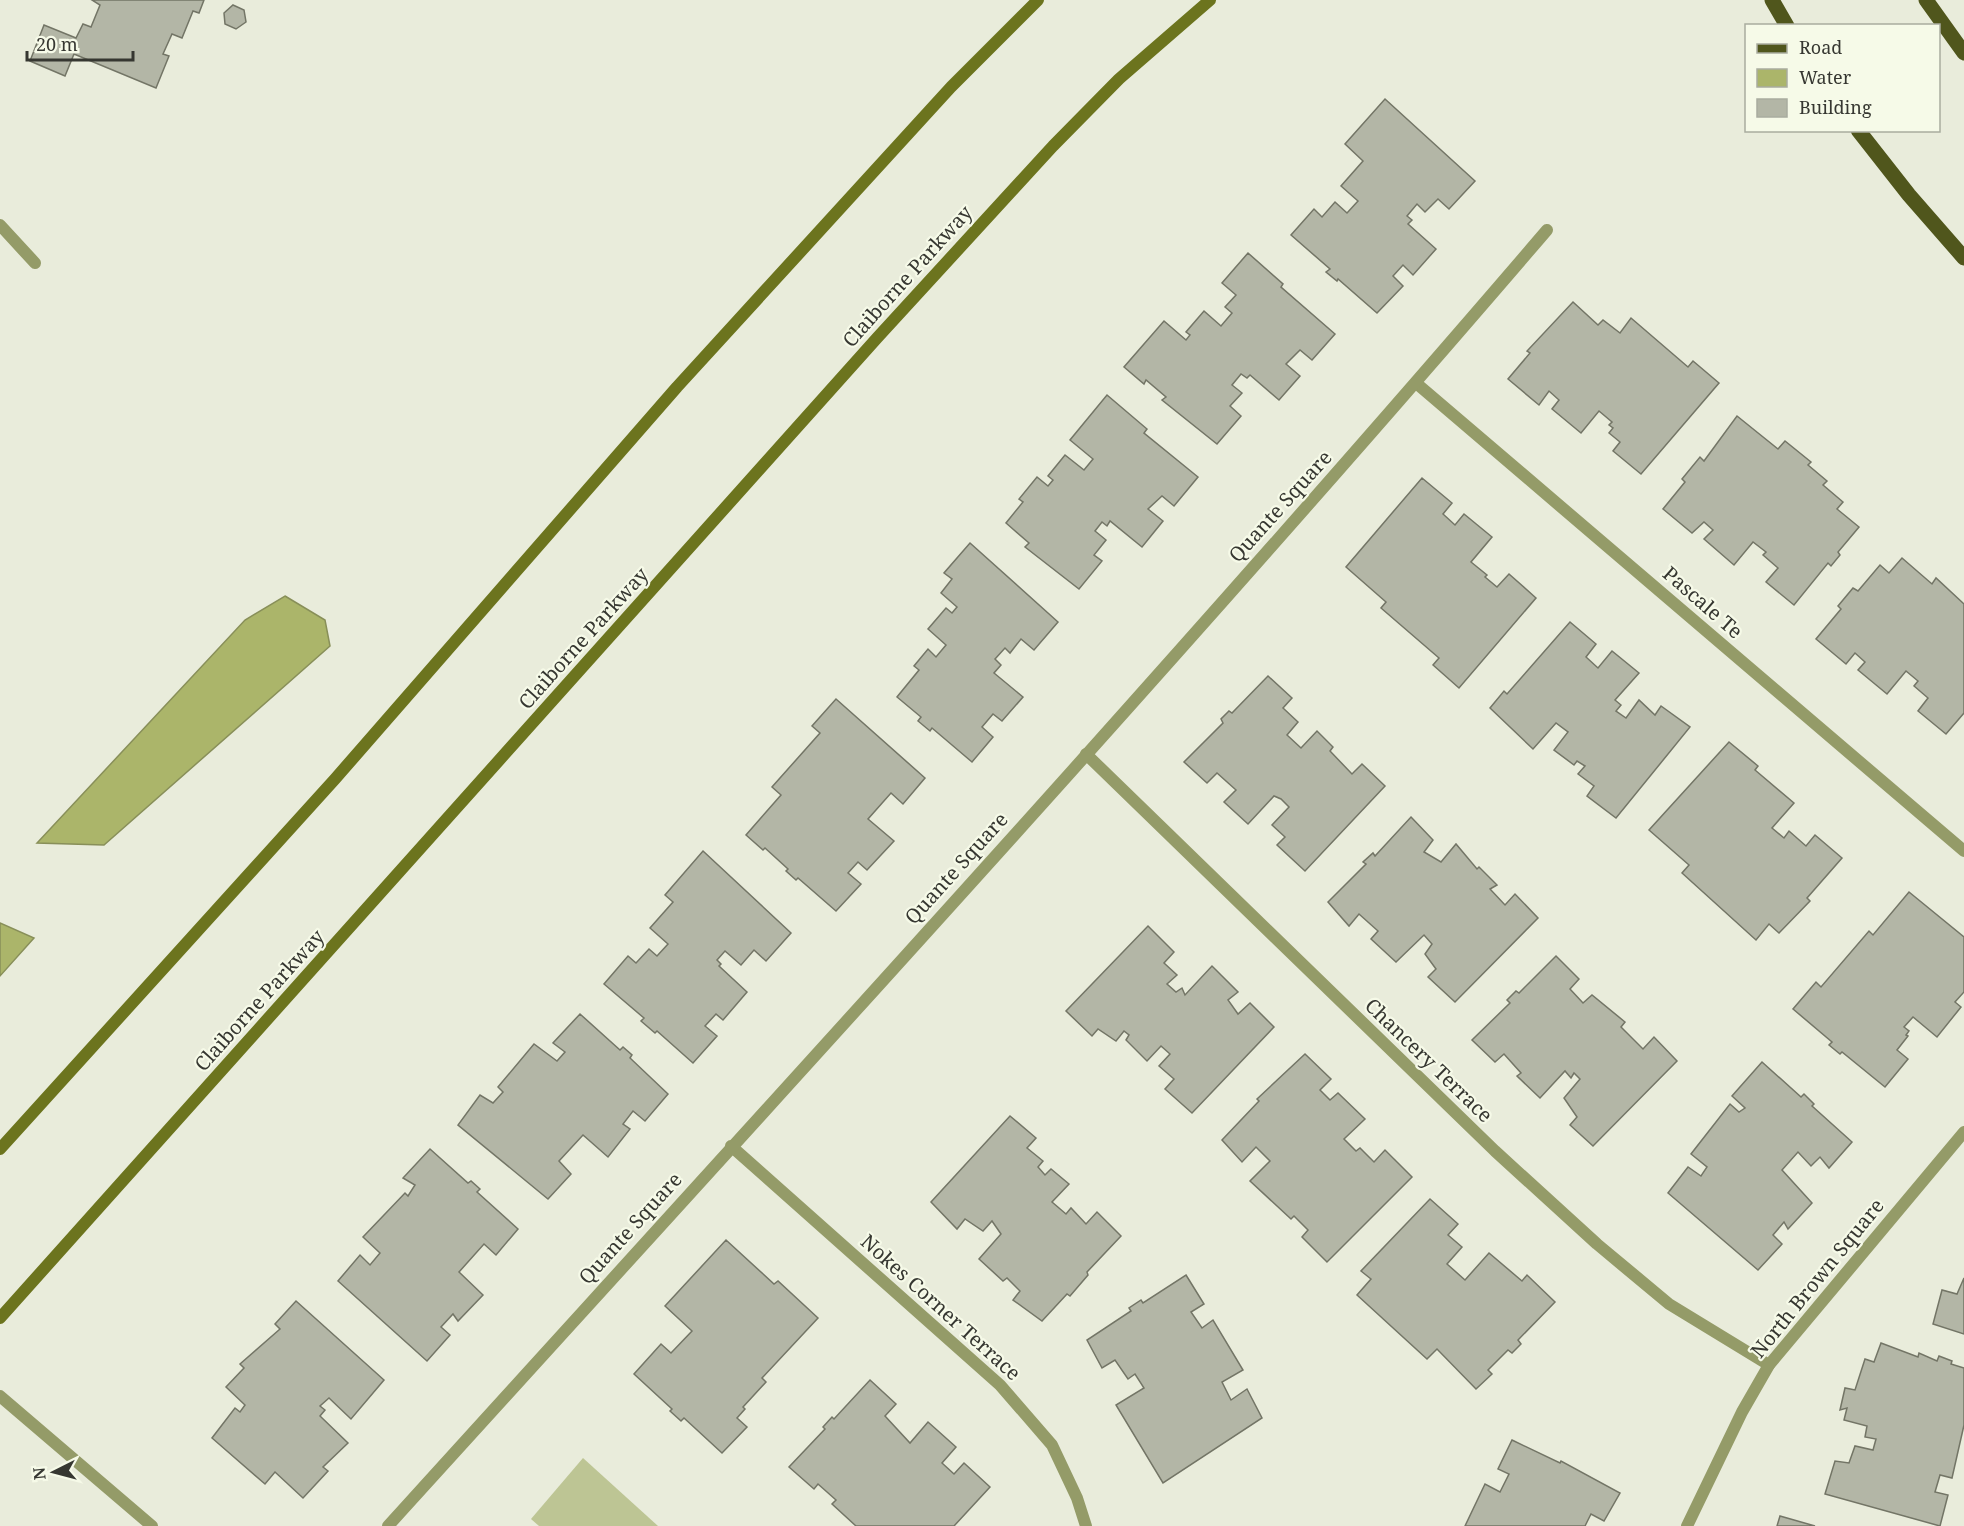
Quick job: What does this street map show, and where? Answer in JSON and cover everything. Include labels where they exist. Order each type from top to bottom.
[{"type":"main road","points":[[0,1149],[335,779],[677,387],[951,87],[1038,0]]},
{"type":"main road","name":"Claiborne Parkway","points":[[0,1318],[885,329],[1053,146],[1119,79],[1210,0]]},
{"type":"main road","points":[[1772,0],[1786,24]]},
{"type":"main road","points":[[1926,0],[1964,53]]},
{"type":"main road","points":[[1860,132],[1909,195],[1964,258]]},
{"type":"street","points":[[0,225],[35,263]]},
{"type":"street","name":"Quante Square","points":[[388,1526],[1086,754],[1416,383],[1547,230]]},
{"type":"street","name":"Pascale Te","points":[[1416,383],[1964,851]]},
{"type":"street","name":"Chancery Terrace","points":[[1086,754],[1495,1151],[1597,1244],[1669,1304],[1769,1365]]},
{"type":"street","name":"North Brown Square","points":[[1687,1526],[1742,1412],[1769,1365],[1964,1132]]},
{"type":"street","name":"Nokes Corner Terrace","points":[[731,1146],[1000,1385],[1052,1445],[1077,1498],[1086,1526]]},
{"type":"street","points":[[0,1396],[152,1526]]},
{"type":"shaded area","points":[[583,1458],[658,1526],[539,1526],[531,1519]]},
{"type":"water","points":[[285,596],[325,620],[330,646],[104,845],[37,843],[245,620]]},
{"type":"water","points":[[0,923],[34,938],[0,976]]},
{"type":"building","points":[[92,0],[204,0],[199,13],[193,11],[182,38],[172,34],[163,54],[169,56],[156,88],[74,54],[65,76],[30,61],[44,25],[76,38],[83,24],[91,27],[100,5]]},
{"type":"building","points":[[233,5],[244,10],[246,22],[236,29],[225,24],[224,13]]},
{"type":"building","points":[[1385,99],[1475,181],[1449,209],[1438,199],[1425,212],[1417,204],[1407,216],[1412,220],[1408,224],[1436,249],[1413,275],[1403,265],[1393,276],[1403,286],[1377,313],[1338,279],[1337,281],[1326,272],[1330,269],[1291,235],[1314,209],[1322,217],[1335,202],[1347,213],[1358,201],[1341,186],[1363,161],[1345,144]]},
{"type":"building","points":[[1248,253],[1283,284],[1281,287],[1335,334],[1312,360],[1300,350],[1286,364],[1300,376],[1279,400],[1250,375],[1247,378],[1241,374],[1232,385],[1242,393],[1230,406],[1241,416],[1217,444],[1162,400],[1166,397],[1146,380],[1144,384],[1124,367],[1164,321],[1186,340],[1190,335],[1186,332],[1204,311],[1221,326],[1232,313],[1225,307],[1236,295],[1222,283]]},
{"type":"building","points":[[1573,302],[1598,325],[1603,320],[1620,333],[1631,318],[1688,367],[1693,361],[1719,383],[1641,474],[1613,451],[1620,442],[1609,433],[1613,428],[1609,425],[1612,422],[1599,411],[1581,433],[1552,409],[1559,400],[1549,391],[1539,405],[1508,379],[1530,353],[1527,351]]},
{"type":"building","points":[[1107,395],[1147,429],[1144,433],[1198,477],[1174,506],[1162,496],[1148,509],[1163,521],[1142,547],[1110,521],[1107,526],[1102,522],[1095,531],[1106,540],[1094,555],[1102,561],[1079,589],[1025,547],[1029,543],[1006,523],[1023,502],[1019,499],[1037,477],[1048,486],[1053,480],[1048,476],[1065,455],[1084,470],[1093,459],[1070,440]]},
{"type":"building","points":[[1737,416],[1778,449],[1785,441],[1811,462],[1808,465],[1827,481],[1823,485],[1843,502],[1837,509],[1859,527],[1838,552],[1840,555],[1831,566],[1828,563],[1794,605],[1766,582],[1778,568],[1763,555],[1766,552],[1753,542],[1734,565],[1704,539],[1713,530],[1704,522],[1692,533],[1663,509],[1685,482],[1682,479],[1700,457],[1704,461]]},
{"type":"building","points":[[1422,478],[1452,503],[1443,514],[1455,525],[1464,514],[1492,537],[1471,562],[1487,575],[1485,577],[1497,587],[1509,574],[1536,598],[1459,688],[1433,665],[1439,658],[1381,608],[1386,602],[1346,567]]},
{"type":"building","points":[[970,543],[1058,622],[1034,650],[1021,639],[1010,653],[1005,648],[995,659],[1001,665],[994,673],[1023,697],[1002,721],[993,714],[982,727],[993,737],[972,762],[932,728],[930,731],[918,721],[921,717],[897,697],[919,670],[914,666],[928,649],[936,657],[946,645],[928,629],[946,608],[952,613],[957,607],[941,593],[952,579],[944,573]]},
{"type":"building","points":[[1902,558],[1932,584],[1936,578],[1964,604],[1964,713],[1946,734],[1918,711],[1928,698],[1914,686],[1918,681],[1906,671],[1887,694],[1858,670],[1865,662],[1855,653],[1846,664],[1816,639],[1841,609],[1838,606],[1853,588],[1858,591],[1880,565],[1889,573]]},
{"type":"building","points":[[1570,622],[1596,644],[1586,657],[1598,668],[1612,651],[1639,673],[1615,700],[1621,705],[1616,711],[1626,718],[1639,700],[1655,715],[1661,706],[1690,727],[1616,818],[1587,796],[1594,786],[1578,774],[1585,766],[1577,761],[1574,765],[1554,750],[1568,732],[1556,723],[1533,749],[1490,708],[1504,691],[1507,694]]},
{"type":"building","points":[[1268,676],[1292,698],[1283,708],[1298,722],[1287,735],[1301,748],[1317,731],[1333,747],[1330,751],[1352,774],[1362,764],[1385,786],[1305,871],[1277,845],[1285,837],[1272,825],[1289,807],[1281,799],[1274,796],[1248,824],[1224,802],[1236,790],[1217,773],[1207,783],[1184,762],[1223,723],[1221,719],[1229,711],[1232,713]]},
{"type":"building","points":[[836,699],[925,778],[903,804],[891,793],[868,819],[894,841],[867,870],[858,862],[848,873],[861,884],[836,911],[798,878],[796,880],[786,871],[788,869],[765,848],[763,850],[746,835],[781,795],[772,787],[820,733],[812,726]]},
{"type":"building","points":[[1729,742],[1758,766],[1755,770],[1794,803],[1772,828],[1784,838],[1789,831],[1806,846],[1815,835],[1842,858],[1807,898],[1810,901],[1779,933],[1769,924],[1756,940],[1682,873],[1689,865],[1649,830]]},
{"type":"building","points":[[1411,817],[1433,840],[1424,852],[1441,862],[1456,844],[1477,869],[1479,867],[1497,885],[1490,889],[1505,905],[1515,894],[1538,918],[1455,1002],[1428,977],[1436,969],[1425,954],[1432,944],[1424,935],[1396,962],[1371,939],[1378,931],[1359,914],[1349,926],[1328,902],[1366,864],[1363,862],[1373,853],[1375,856]]},
{"type":"building","points":[[703,851],[791,933],[766,961],[754,950],[741,965],[725,951],[717,960],[721,964],[719,966],[747,992],[723,1020],[716,1014],[705,1026],[717,1036],[693,1063],[657,1031],[655,1033],[641,1021],[644,1018],[604,984],[628,956],[636,963],[649,949],[657,956],[668,944],[650,928],[673,902],[665,895]]},
{"type":"building","points":[[1909,892],[1964,937],[1964,992],[1955,1002],[1961,1007],[1937,1037],[1913,1017],[1904,1027],[1909,1031],[1906,1035],[1908,1036],[1897,1050],[1908,1059],[1885,1087],[1842,1052],[1840,1054],[1829,1045],[1832,1042],[1793,1009],[1816,982],[1821,987],[1869,931],[1873,935]]},
{"type":"building","points":[[1148,926],[1174,952],[1164,963],[1177,975],[1167,984],[1176,992],[1182,988],[1185,995],[1212,966],[1238,992],[1228,1000],[1238,1014],[1250,1003],[1274,1027],[1192,1113],[1165,1089],[1174,1079],[1159,1066],[1170,1054],[1161,1046],[1147,1061],[1126,1040],[1129,1035],[1124,1031],[1116,1041],[1098,1029],[1092,1036],[1066,1011]]},
{"type":"building","points":[[1556,956],[1579,979],[1570,989],[1583,1003],[1592,995],[1625,1022],[1621,1027],[1643,1049],[1654,1037],[1677,1061],[1593,1146],[1570,1125],[1577,1117],[1564,1098],[1580,1079],[1574,1073],[1571,1078],[1565,1071],[1540,1098],[1517,1076],[1521,1073],[1504,1054],[1495,1062],[1472,1040],[1510,1003],[1507,1000],[1516,991],[1519,993]]},
{"type":"building","points":[[580,1014],[620,1050],[623,1047],[632,1055],[630,1058],[668,1094],[645,1121],[633,1111],[623,1124],[630,1129],[608,1157],[583,1135],[559,1161],[571,1174],[548,1199],[458,1125],[480,1095],[493,1103],[503,1092],[498,1087],[534,1044],[557,1061],[565,1052],[553,1043]]},
{"type":"building","points":[[1305,1054],[1331,1079],[1320,1090],[1330,1100],[1338,1093],[1365,1119],[1344,1139],[1356,1151],[1360,1148],[1374,1162],[1385,1150],[1412,1177],[1327,1262],[1302,1237],[1308,1230],[1294,1216],[1291,1219],[1250,1181],[1270,1161],[1256,1147],[1242,1162],[1222,1140],[1259,1101],[1257,1099]]},
{"type":"building","points":[[1762,1062],[1801,1097],[1804,1094],[1814,1104],[1812,1106],[1852,1142],[1829,1168],[1820,1157],[1811,1166],[1798,1152],[1782,1170],[1812,1203],[1788,1229],[1784,1222],[1773,1235],[1782,1244],[1758,1270],[1668,1193],[1688,1167],[1701,1176],[1707,1167],[1691,1154],[1730,1104],[1739,1112],[1745,1108],[1732,1096]]},
{"type":"building","points":[[1010,1116],[1036,1138],[1027,1148],[1043,1161],[1038,1167],[1045,1175],[1051,1169],[1069,1184],[1052,1202],[1066,1214],[1071,1208],[1086,1224],[1097,1212],[1121,1236],[1087,1272],[1088,1275],[1070,1296],[1067,1294],[1042,1321],[1013,1300],[1020,1291],[1007,1278],[1003,1281],[979,1259],[1001,1234],[992,1221],[983,1231],[965,1219],[957,1229],[931,1202]]},
{"type":"building","points":[[430,1149],[468,1183],[471,1181],[480,1189],[477,1192],[518,1229],[496,1255],[484,1244],[459,1272],[483,1295],[458,1321],[453,1314],[441,1327],[450,1335],[427,1361],[338,1281],[360,1255],[370,1265],[380,1253],[363,1237],[405,1193],[408,1196],[415,1185],[403,1178]]},
{"type":"building","points":[[1430,1199],[1458,1224],[1448,1235],[1462,1247],[1447,1264],[1465,1280],[1489,1253],[1522,1281],[1527,1275],[1555,1302],[1518,1340],[1521,1344],[1512,1353],[1508,1350],[1488,1370],[1492,1374],[1476,1389],[1437,1349],[1427,1359],[1357,1295],[1371,1279],[1361,1271]]},
{"type":"building","points":[[726,1240],[774,1284],[778,1281],[818,1318],[762,1378],[766,1382],[743,1407],[745,1409],[737,1418],[747,1427],[722,1453],[684,1418],[681,1421],[670,1411],[672,1409],[634,1374],[661,1344],[671,1353],[692,1331],[665,1306]]},
{"type":"building","points":[[1186,1275],[1204,1304],[1191,1312],[1202,1328],[1213,1320],[1243,1370],[1222,1382],[1231,1400],[1247,1389],[1262,1418],[1163,1483],[1116,1405],[1144,1388],[1135,1374],[1128,1379],[1115,1360],[1102,1368],[1087,1340],[1131,1311],[1129,1308],[1141,1300],[1143,1303]]},
{"type":"building","points":[[1964,1278],[1964,1334],[1933,1324],[1942,1290],[1957,1294]]},
{"type":"building","points":[[296,1301],[384,1380],[351,1419],[329,1398],[320,1406],[325,1410],[320,1416],[348,1443],[323,1467],[328,1471],[303,1498],[275,1472],[265,1484],[212,1438],[235,1408],[240,1412],[245,1405],[226,1387],[244,1368],[240,1364],[280,1329],[275,1324]]},
{"type":"building","points":[[1881,1343],[1918,1357],[1919,1353],[1937,1361],[1939,1356],[1952,1361],[1951,1364],[1964,1368],[1964,1425],[1952,1478],[1940,1475],[1935,1492],[1948,1495],[1940,1526],[1825,1494],[1835,1461],[1849,1463],[1855,1446],[1873,1450],[1876,1439],[1865,1437],[1867,1426],[1844,1420],[1847,1408],[1840,1410],[1845,1388],[1855,1390],[1865,1359],[1874,1362]]},
{"type":"building","points":[[870,1380],[896,1404],[885,1416],[910,1443],[928,1422],[956,1447],[942,1463],[954,1474],[964,1463],[990,1487],[954,1526],[856,1526],[832,1504],[836,1500],[818,1484],[814,1489],[789,1467],[825,1429],[823,1427],[832,1417],[834,1419]]},
{"type":"building","points":[[1512,1440],[1560,1463],[1561,1461],[1620,1493],[1604,1521],[1591,1514],[1585,1526],[1465,1526],[1485,1484],[1500,1492],[1509,1474],[1498,1469]]},
{"type":"building","points":[[1780,1516],[1815,1526],[1777,1526]]}]
